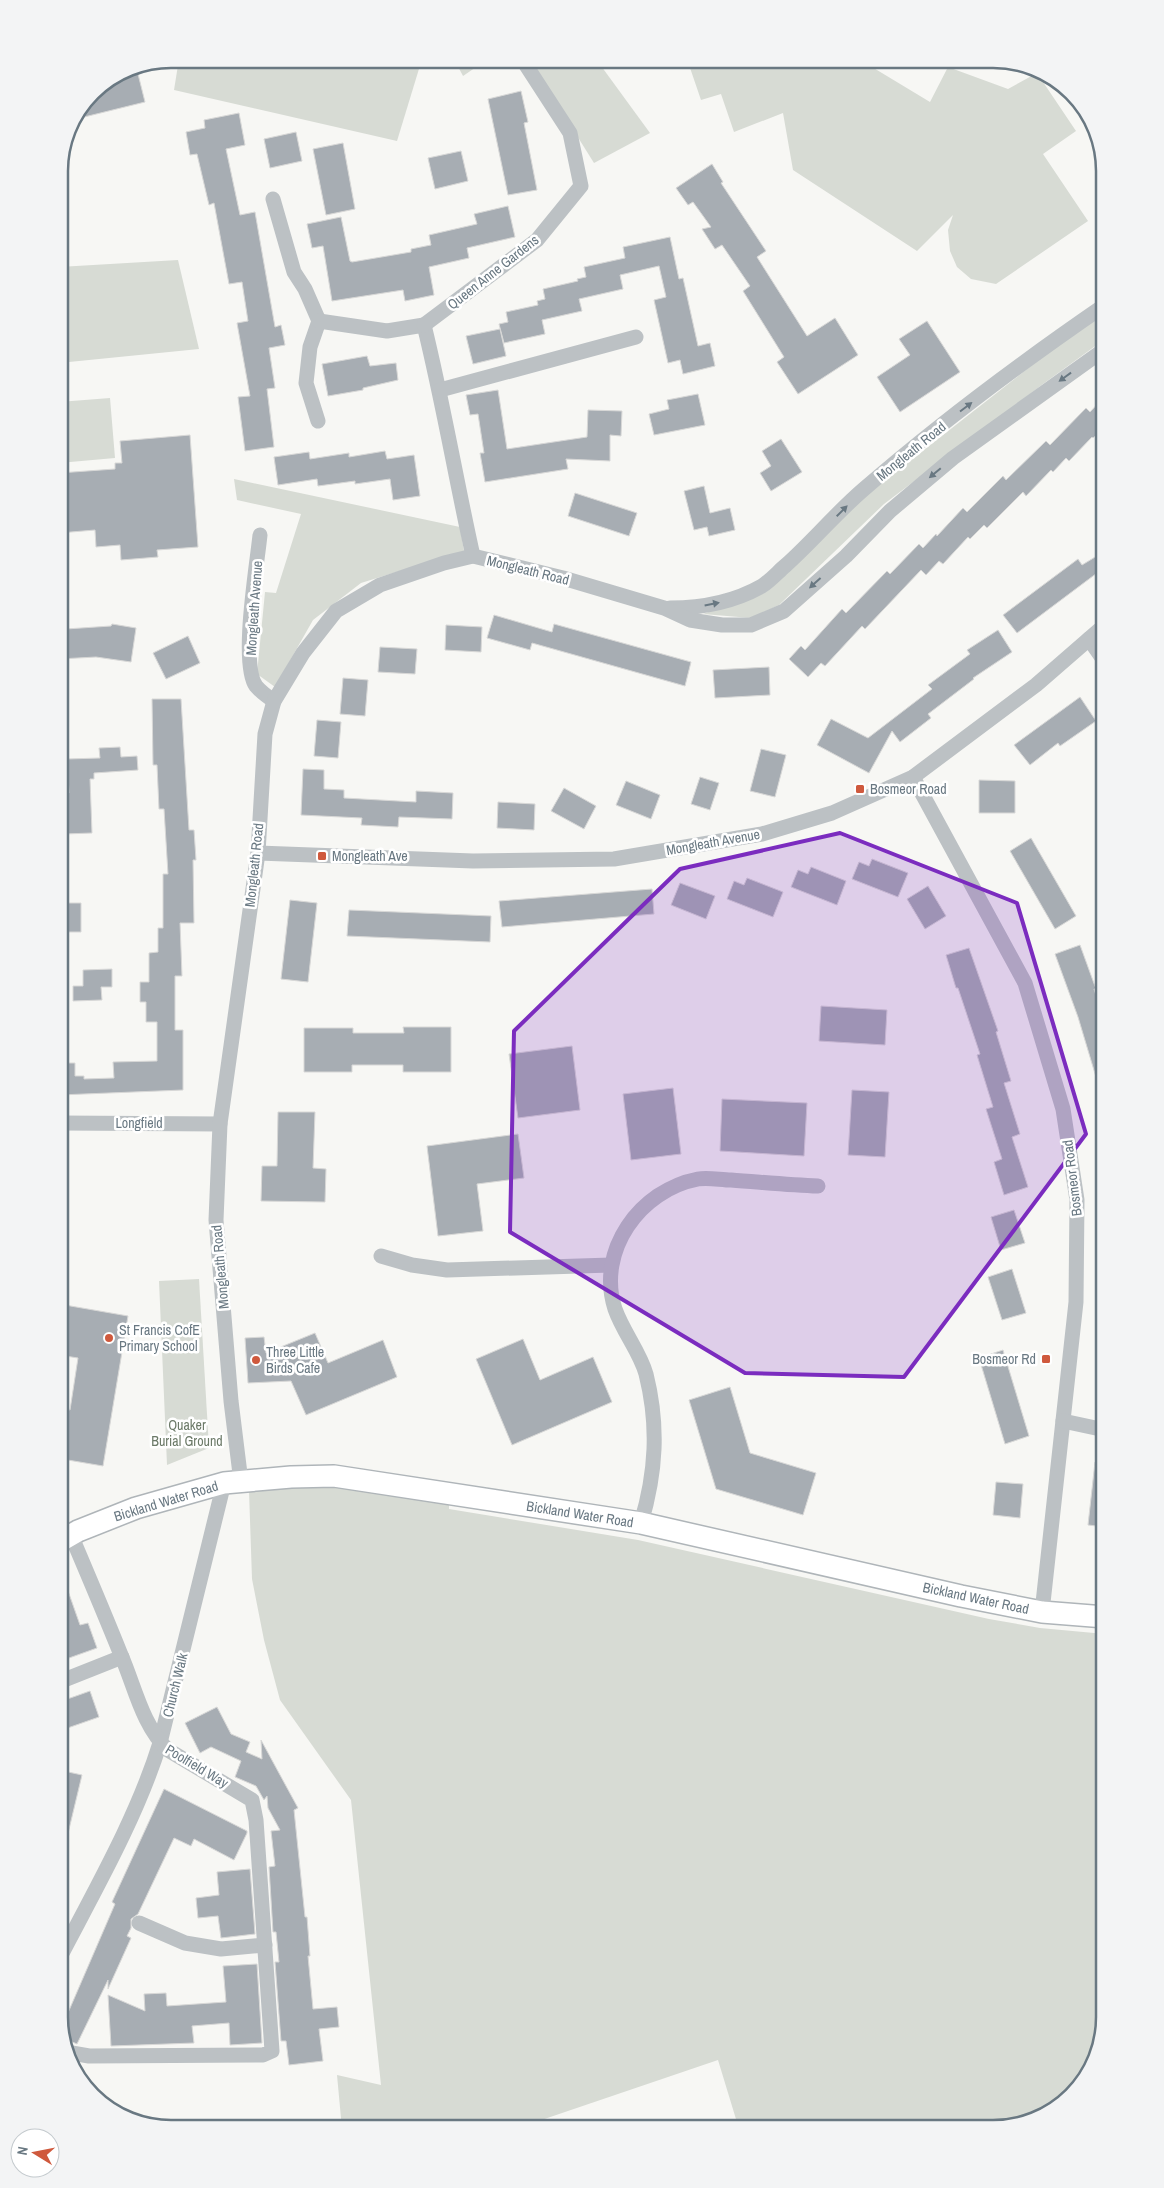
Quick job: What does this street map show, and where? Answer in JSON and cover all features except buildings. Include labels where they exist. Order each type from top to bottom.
[{"type":"street","name":"Queen Anne Gardens","points":[[319,321],[387,330],[424,325],[537,240],[581,186],[570,133],[528,68]]},
{"type":"street","points":[[273,200],[294,272],[305,289],[319,321],[310,347],[306,383],[318,421]]},
{"type":"street","name":"Mongleath Road","points":[[664,608],[693,608],[722,602],[763,586],[862,490],[934,431],[1096,310]]},
{"type":"street","points":[[424,325],[440,390],[473,556]]},
{"type":"street","points":[[440,390],[636,337]]},
{"type":"street","name":"Mongleath Road","points":[[233,1482],[231,1401],[216,1220],[220,1124],[258,853],[265,734],[274,701],[303,652],[336,611],[380,585],[444,562],[473,556],[563,578],[664,608],[690,620],[722,625],[751,625],[784,611],[846,556],[890,511],[953,458],[1096,355]]},
{"type":"street","name":"Mongleath Avenue","points":[[260,535],[250,632],[251,670],[255,685],[274,701]]},
{"type":"street","name":"Mongleath Avenue","points":[[258,853],[473,862],[614,859],[762,834],[832,813],[913,777],[1036,686],[1096,633]]},
{"type":"street","points":[[1089,639],[1096,649]]},
{"type":"street","name":"Bosmeor Road","points":[[913,777],[1025,983],[1063,1109],[1077,1200],[1076,1302],[1042,1612]]},
{"type":"street","name":"Longfield","points":[[67,1123],[220,1124]]},
{"type":"street","points":[[641,1523],[651,1490],[655,1449],[652,1410],[646,1373],[615,1308],[611,1265],[623,1233],[647,1202],[674,1185],[700,1178],[818,1186]]},
{"type":"street","points":[[381,1256],[412,1265],[448,1270],[611,1265]]},
{"type":"street","points":[[1063,1421],[1096,1428]]},
{"type":"street","name":"Bickland Water Road","points":[[67,1537],[136,1508],[233,1482],[291,1477],[334,1476],[641,1523],[961,1596],[1042,1612],[1096,1616]]},
{"type":"street","name":"Church Walk","points":[[67,1944],[150,1775],[233,1482]]},
{"type":"street","name":"Poolfield Way","points":[[67,1543],[122,1657],[136,1695],[160,1743],[168,1750],[252,1800],[256,1820],[272,2051],[263,2055],[89,2056],[74,2053]]},
{"type":"street","points":[[67,1679],[122,1657]]},
{"type":"street","points":[[138,1923],[186,1943],[221,1949],[265,1944]]},
{"type":"highlighted area","points":[[840,833],[1017,903],[1086,1134],[904,1377],[745,1373],[510,1232],[514,1031],[680,869]]},
{"type":"green space","points":[[178,68],[419,68],[397,141],[174,90]]},
{"type":"green space","points":[[459,68],[475,68],[463,76]]},
{"type":"green space","points":[[535,68],[603,68],[650,133],[594,163]]},
{"type":"green space","points":[[690,68],[874,68],[930,102],[947,68],[1008,89],[1033,75],[1041,79],[1076,131],[1043,154],[1088,221],[996,284],[971,279],[957,267],[950,251],[948,230],[953,215],[917,251],[793,170],[783,113],[734,132],[721,94],[701,100]]},
{"type":"green space","points":[[178,260],[199,349],[68,362],[68,266]]},
{"type":"green space","points":[[1096,318],[1096,346],[884,504],[779,605],[751,618],[703,614],[767,591],[864,497],[1049,352]]},
{"type":"green space","points":[[110,398],[115,458],[68,462],[68,401]]},
{"type":"green space","points":[[234,479],[460,527],[464,551],[361,583],[313,620],[275,687],[257,674],[265,592],[276,593],[301,514],[237,500]]},
{"type":"green space","name":"Quaker Burial Ground","points":[[199,1279],[209,1448],[167,1465],[159,1281]]},
{"type":"green space","points":[[291,1487],[334,1487],[449,1504],[449,1509],[638,1540],[989,1619],[1040,1628],[1096,1633],[1096,2031],[1089,2057],[1079,2075],[1066,2090],[1045,2107],[1033,2113],[1007,2120],[736,2120],[718,2060],[541,2120],[341,2120],[337,2075],[381,2085],[351,1800],[280,1700],[264,1640],[252,1579],[249,1491]]},
{"type":"place","name":"Bosmeor Road","points":[[860,789]]},
{"type":"place","name":"Mongleath Ave","points":[[322,856]]},
{"type":"place","name":"St Francis CofE Primary School","points":[[109,1338]]},
{"type":"place","name":"Bosmeor Rd","points":[[1046,1359]]},
{"type":"place","name":"Three Little Birds Cafe","points":[[256,1360]]}]
